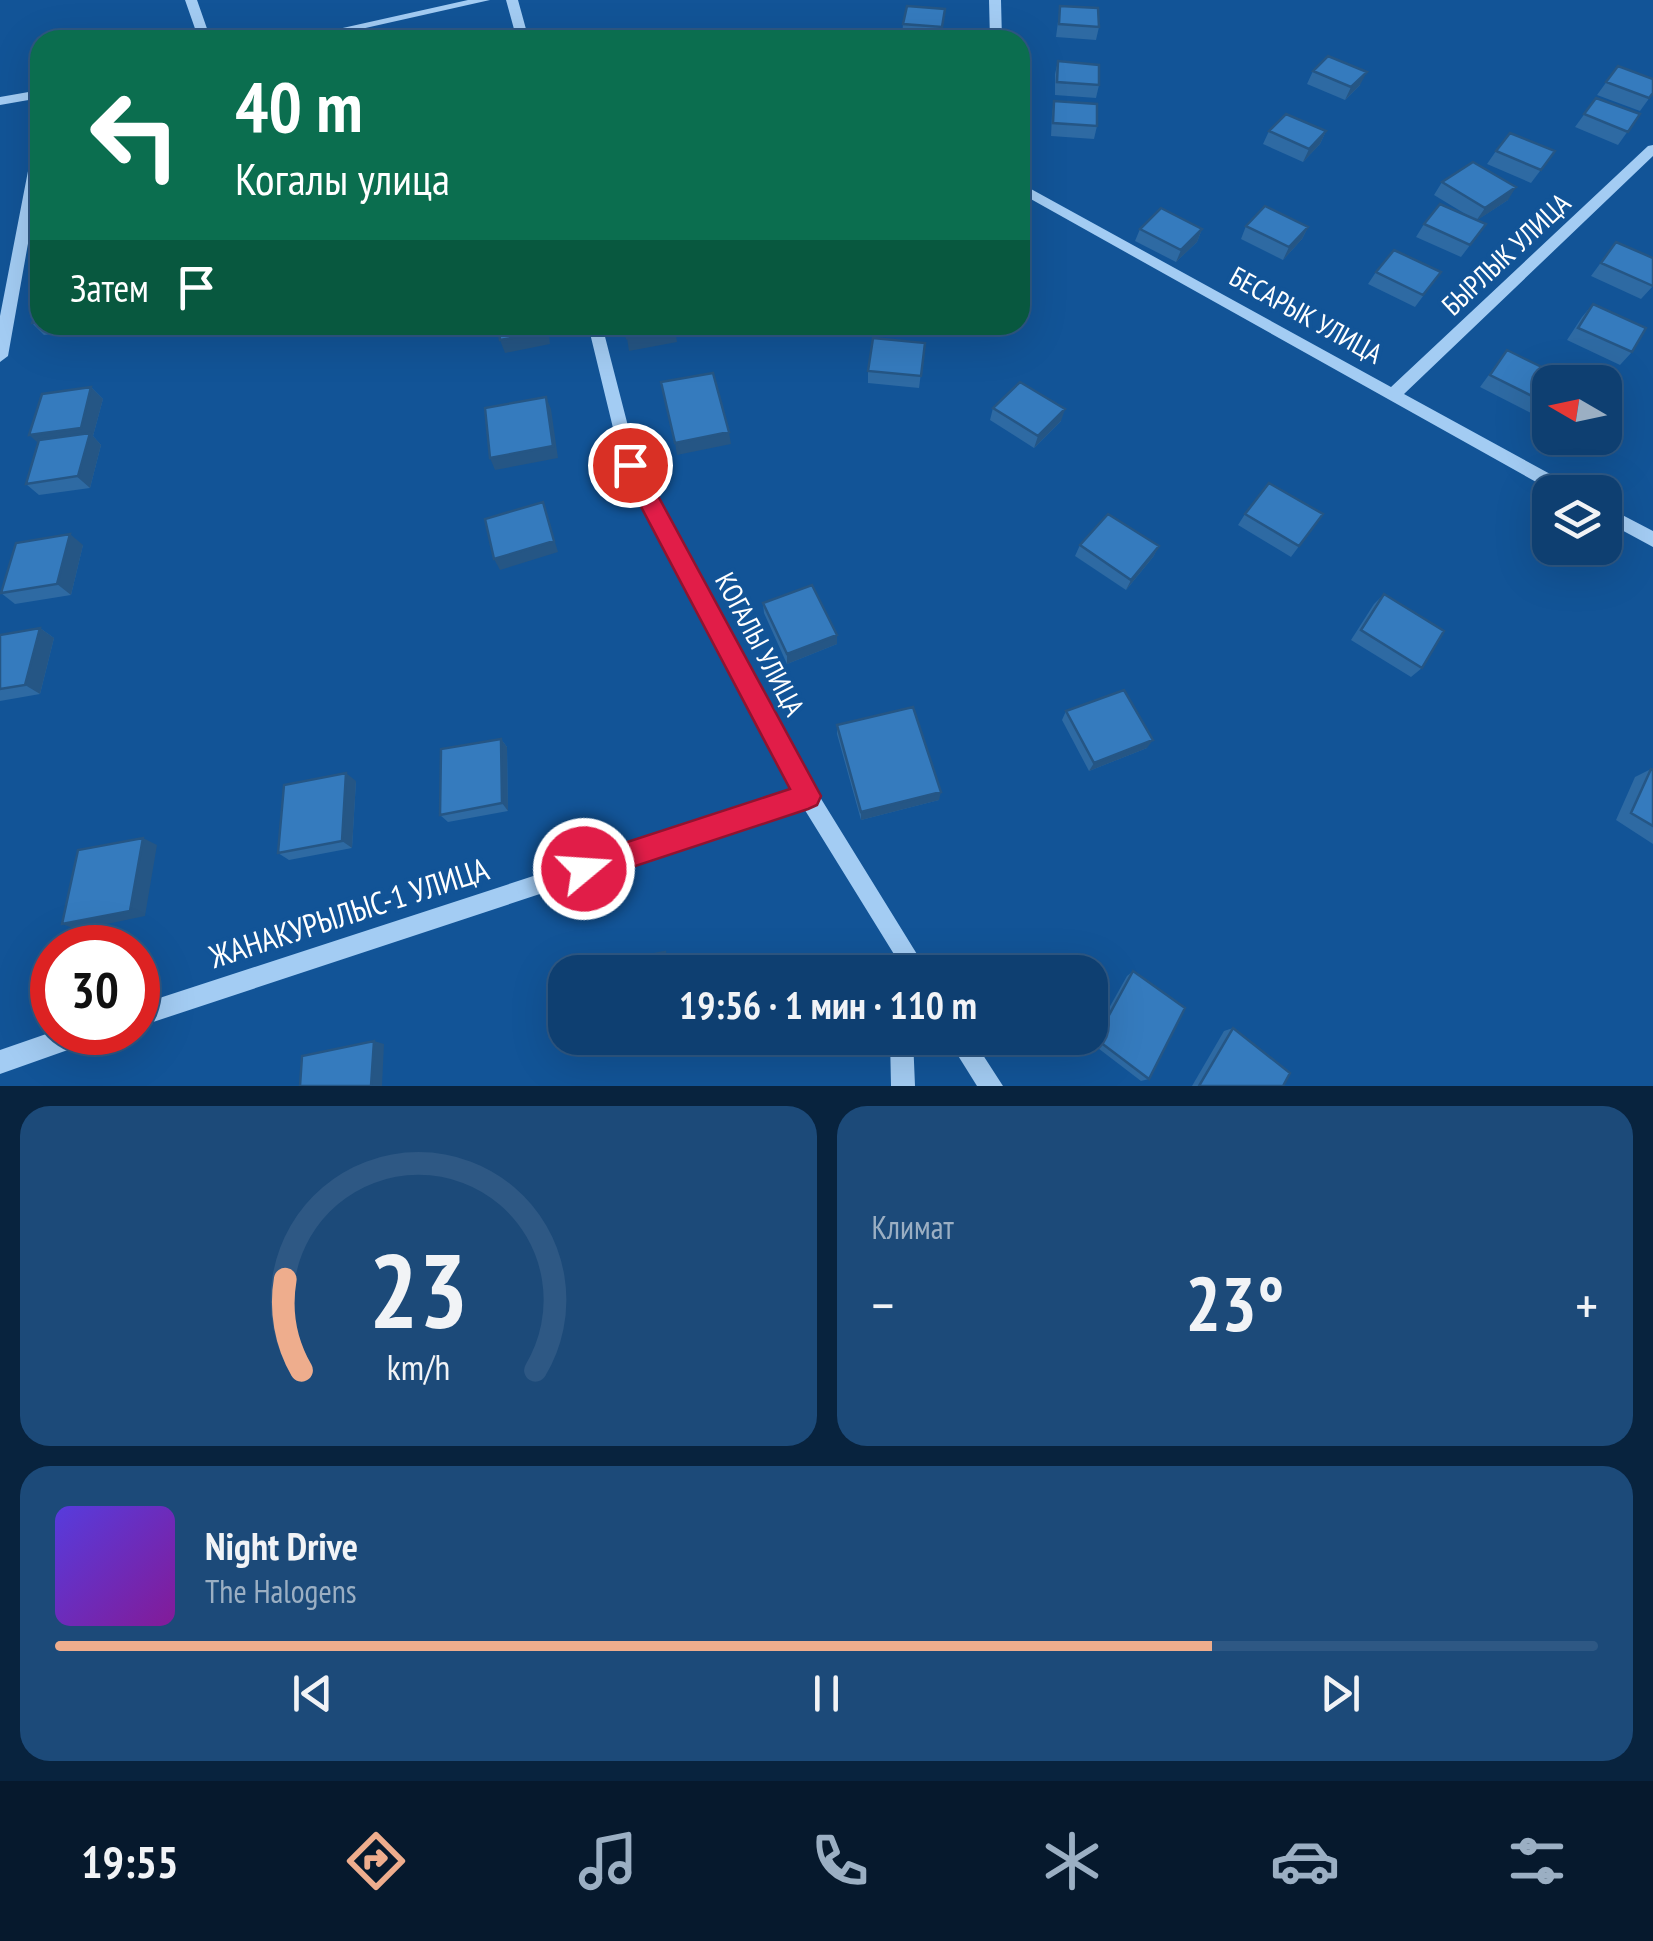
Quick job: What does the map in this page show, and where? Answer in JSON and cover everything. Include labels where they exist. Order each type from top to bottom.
[{"type":"street","points":[[191,0],[202,30]]},
{"type":"street","points":[[342,30],[484,0]]},
{"type":"street","points":[[512,0],[520,30]]},
{"type":"street","points":[[995,0],[996,30]]},
{"type":"street","points":[[0,101],[30,96]]},
{"type":"street","name":"БЫРЛЫК УЛИЦА","points":[[1393,395],[1653,149]]},
{"type":"street","points":[[0,356],[30,194]]},
{"type":"street","name":"БЕСАРЫК УЛИЦА","points":[[1030,194],[1537,475]]},
{"type":"street","name":"КОГАЛЫ УЛИЦА","points":[[598,335],[630,465],[808,796],[905,955]]},
{"type":"street","points":[[1622,523],[1653,540]]},
{"type":"street","name":"ЖАНАКУРЫЛЫС-1 УЛИЦА","points":[[160,1009],[808,796]]},
{"type":"street","points":[[899,946],[899,955]]},
{"type":"street","points":[[0,1062],[30,1052]]},
{"type":"street","points":[[902,1055],[903,1086]]},
{"type":"street","points":[[970,1055],[991,1086]]},
{"type":"building","points":[[907,6],[945,9],[942,27],[903,24]]},
{"type":"building","points":[[1060,6],[1098,8],[1099,27],[1059,24]]},
{"type":"building","points":[[1328,56],[1367,72],[1351,87],[1313,71]]},
{"type":"building","points":[[1058,61],[1099,65],[1099,85],[1057,82]]},
{"type":"building","points":[[1618,66],[1653,79],[1649,98],[1606,82]]},
{"type":"building","points":[[1596,98],[1640,114],[1628,132],[1584,114]]},
{"type":"building","points":[[1054,101],[1097,104],[1097,126],[1053,123]]},
{"type":"building","points":[[1286,114],[1326,131],[1309,149],[1269,131]]},
{"type":"building","points":[[1510,133],[1555,151],[1541,170],[1496,151]]},
{"type":"building","points":[[1473,162],[1516,187],[1485,208],[1442,182]]},
{"type":"building","points":[[1440,204],[1486,224],[1470,245],[1424,224]]},
{"type":"building","points":[[1265,206],[1308,227],[1289,247],[1246,226]]},
{"type":"building","points":[[1161,208],[1202,229],[1181,250],[1140,229]]},
{"type":"building","points":[[1616,242],[1653,258],[1653,286],[1601,263]]},
{"type":"building","points":[[1394,250],[1441,272],[1423,295],[1376,272]]},
{"type":"building","points":[[1593,304],[1646,328],[1632,352],[1578,328]]},
{"type":"building","points":[[499,335],[529,335],[500,340]]},
{"type":"building","points":[[873,338],[925,343],[921,376],[868,371]]},
{"type":"building","points":[[1507,350],[1538,365],[1532,365],[1532,396],[1490,375]]},
{"type":"building","points":[[713,373],[729,432],[675,443],[661,382]]},
{"type":"building","points":[[1020,382],[1065,409],[1038,436],[993,408]]},
{"type":"building","points":[[91,387],[81,428],[29,435],[42,394]]},
{"type":"building","points":[[546,397],[553,446],[490,458],[485,408]]},
{"type":"building","points":[[90,433],[78,476],[26,484],[39,440]]},
{"type":"building","points":[[1269,483],[1323,514],[1299,546],[1245,514]]},
{"type":"building","points":[[543,502],[554,541],[494,559],[485,519]]},
{"type":"building","points":[[1108,514],[1159,546],[1131,580],[1080,545]]},
{"type":"building","points":[[70,534],[57,584],[1,593],[16,543]]},
{"type":"building","points":[[812,585],[837,635],[787,654],[763,603]]},
{"type":"building","points":[[1384,594],[1444,631],[1422,668],[1361,630]]},
{"type":"building","points":[[40,628],[25,685],[0,689],[0,635]]},
{"type":"building","points":[[1124,690],[1153,740],[1094,763],[1066,711]]},
{"type":"building","points":[[913,707],[941,792],[861,812],[837,725]]},
{"type":"building","points":[[501,739],[502,803],[440,815],[441,749]]},
{"type":"building","points":[[1653,770],[1653,826],[1631,813]]},
{"type":"building","points":[[346,773],[342,841],[278,853],[284,785]]},
{"type":"building","points":[[143,838],[130,911],[62,924],[78,850]]},
{"type":"building","points":[[1133,971],[1185,1008],[1149,1079],[1108,1048],[1108,1017]]},
{"type":"building","points":[[1233,1028],[1290,1073],[1283,1086],[1199,1086]]},
{"type":"building","points":[[374,1041],[371,1086],[300,1086],[302,1056]]},
{"type":"route","points":[[584,869],[808,796],[630,465]]}]
